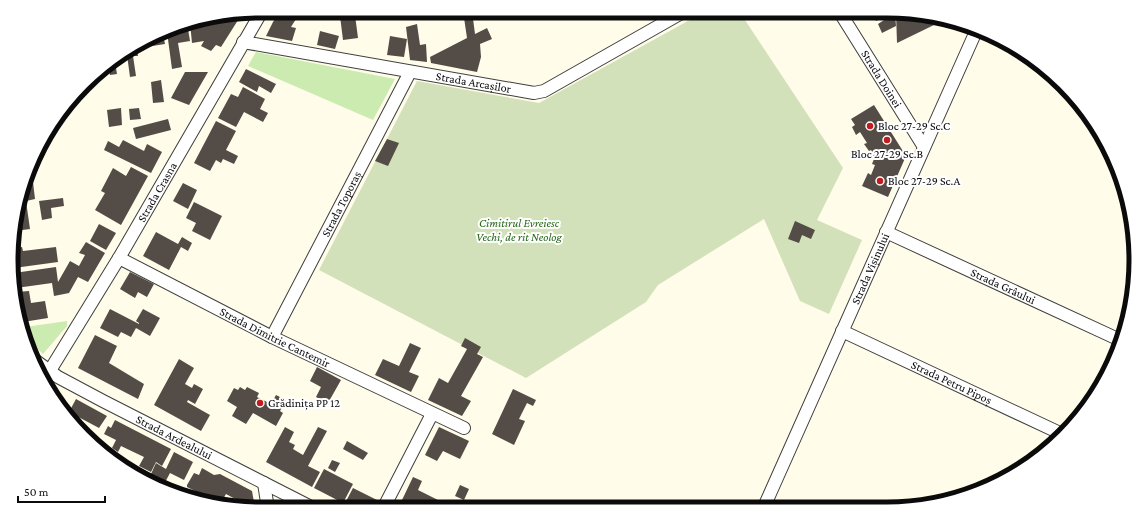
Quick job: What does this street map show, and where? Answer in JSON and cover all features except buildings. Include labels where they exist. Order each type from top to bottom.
[{"type":"street","name":"Strada Crasna","points":[[49,372],[119,258],[258,18]]},
{"type":"street","name":"Strada Arcașilor","points":[[243,42],[410,72],[539,93],[673,18]]},
{"type":"street","name":"Strada Doinei","points":[[843,18],[924,147]]},
{"type":"street","name":"Strada Vișinului","points":[[766,502],[975,34]]},
{"type":"street","name":"Strada Toporaș","points":[[272,337],[410,72]]},
{"type":"street","name":"Strada Grâului","points":[[886,232],[1116,338]]},
{"type":"street","name":"Strada Dimitrie Cantemir","points":[[119,258],[272,337],[464,428]]},
{"type":"street","name":"Strada Petru Pipoș","points":[[842,332],[1057,432]]},
{"type":"street","name":"Strada Ardealului","points":[[43,367],[49,372],[103,401],[301,502]]},
{"type":"street","points":[[387,502],[432,414]]},
{"type":"street","points":[[264,483],[267,502]]},
{"type":"green space","name":"Cimitirul Evreiesc Vechi, de rit Neolog","points":[[693,18],[744,18],[843,168],[817,220],[862,240],[829,314],[800,301],[764,219],[658,285],[646,302],[526,378],[319,270],[417,81],[539,103]]},
{"type":"green space","points":[[256,52],[395,79],[373,120],[248,66]]},
{"type":"green space","points":[[67,321],[67,326],[43,354],[33,345],[27,327]]},
{"type":"place","name":"Bloc 27-29 Sc.C","points":[[870,126]]},
{"type":"place","name":"Bloc 27-29 Sc.B","points":[[887,140]]},
{"type":"place","name":"Bloc 27-29 Sc.A","points":[[880,181]]},
{"type":"place","name":"Grădinița PP 12","points":[[260,403]]}]
